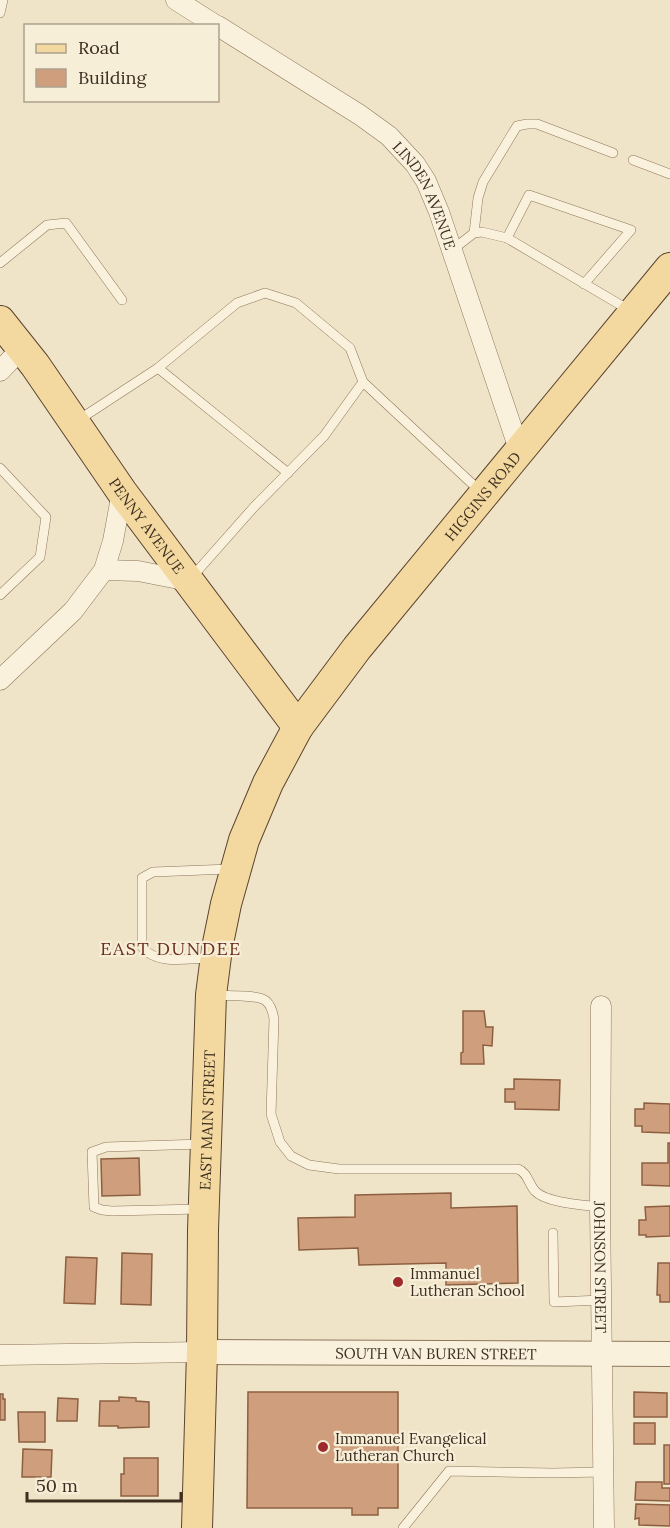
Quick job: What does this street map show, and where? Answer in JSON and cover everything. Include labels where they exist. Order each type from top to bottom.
[{"type":"main road","name":"HIGGINS ROAD","points":[[298,727],[357,648],[670,268]]},
{"type":"main road","name":"PENNY AVENUE","points":[[0,321],[22,348],[122,492],[298,727]]},
{"type":"main road","name":"EAST MAIN STREET","points":[[197,1528],[203,1209],[211,994],[215,958],[235,868],[255,811],[298,727]]},
{"type":"street","name":"LINDEN AVENUE","points":[[176,0],[214,24]]},
{"type":"street","name":"LINDEN AVENUE","points":[[219,27],[360,115],[398,144],[416,164],[435,201],[520,452]]},
{"type":"street","points":[[0,371],[22,348]]},
{"type":"street","points":[[0,680],[73,611],[104,570],[113,541],[122,492]]},
{"type":"street","points":[[104,570],[138,571],[189,581]]},
{"type":"street","name":"JOHNSON STREET","points":[[601,1006],[600,1207],[604,1528]]},
{"type":"street","points":[[0,1355],[202,1352]]},
{"type":"street","name":"SOUTH VAN BUREN STREET","points":[[202,1352],[670,1354]]},
{"type":"lane","points":[[0,13],[3,0]]},
{"type":"lane","points":[[474,233],[478,198],[483,182],[518,126],[537,124],[613,153]]},
{"type":"lane","points":[[633,160],[670,174]]},
{"type":"lane","points":[[507,238],[529,195],[631,230],[584,284]]},
{"type":"lane","points":[[0,263],[47,225],[66,223],[122,300]]},
{"type":"lane","points":[[452,250],[474,233],[482,232],[507,238],[634,313]]},
{"type":"lane","points":[[75,423],[158,368],[237,303],[265,293],[296,303],[350,348],[363,382],[484,495]]},
{"type":"lane","points":[[158,368],[288,472]]},
{"type":"lane","points":[[189,581],[254,507],[324,436],[363,382]]},
{"type":"lane","points":[[0,468],[46,517],[39,557],[0,595]]},
{"type":"lane","points":[[215,958],[159,959],[147,954],[142,947],[142,879],[153,872],[235,868]]},
{"type":"lane","points":[[211,994],[258,998],[270,1005],[274,1019],[272,1114],[282,1147],[302,1163],[350,1170],[518,1169],[525,1173],[534,1190],[545,1197],[600,1207]]},
{"type":"lane","points":[[203,1209],[112,1211],[94,1207],[92,1152],[106,1147],[206,1144]]},
{"type":"lane","points":[[553,1233],[554,1302],[602,1300]]},
{"type":"lane","points":[[403,1528],[449,1471],[603,1472]]},
{"type":"building","points":[[463,1011],[484,1011],[486,1027],[493,1027],[492,1046],[483,1045],[484,1064],[461,1064]]},
{"type":"building","points":[[514,1079],[560,1080],[559,1110],[515,1109],[515,1102],[505,1102],[505,1089],[514,1089]]},
{"type":"building","points":[[644,1103],[670,1104],[670,1133],[642,1132],[642,1126],[635,1126],[635,1109],[644,1109]]},
{"type":"building","points":[[668,1143],[670,1143],[670,1186],[642,1185],[642,1163],[668,1163]]},
{"type":"building","points":[[139,1158],[140,1195],[102,1196],[101,1159]]},
{"type":"building","name":"Immanuel Lutheran School","points":[[451,1193],[451,1208],[517,1206],[518,1283],[446,1285],[446,1263],[359,1265],[358,1248],[299,1250],[298,1218],[355,1217],[355,1195]]},
{"type":"building","points":[[670,1206],[670,1236],[639,1235],[639,1220],[646,1220],[645,1207]]},
{"type":"building","points":[[122,1253],[152,1254],[151,1305],[121,1304]]},
{"type":"building","points":[[66,1257],[97,1258],[95,1304],[64,1303]]},
{"type":"building","points":[[658,1263],[670,1263],[670,1302],[660,1302],[660,1295],[657,1295]]},
{"type":"building","name":"Immanuel Evangelical Lutheran Church","points":[[248,1392],[398,1392],[398,1508],[378,1508],[378,1515],[352,1515],[352,1508],[247,1508]]},
{"type":"building","points":[[634,1392],[667,1393],[667,1417],[634,1417]]},
{"type":"building","points":[[0,1394],[3,1394],[3,1399],[5,1399],[5,1420],[0,1420]]},
{"type":"building","points":[[119,1397],[136,1398],[136,1401],[149,1402],[149,1427],[99,1426],[100,1401],[119,1401]]},
{"type":"building","points":[[58,1398],[78,1399],[77,1421],[57,1421]]},
{"type":"building","points":[[18,1412],[45,1412],[45,1442],[19,1442]]},
{"type":"building","points":[[634,1423],[655,1423],[655,1444],[634,1444]]},
{"type":"building","points":[[664,1445],[670,1445],[670,1484],[664,1484]]},
{"type":"building","points":[[23,1449],[52,1450],[51,1477],[22,1477]]},
{"type":"building","points":[[124,1458],[158,1458],[158,1496],[121,1496]]},
{"type":"building","points":[[636,1482],[662,1482],[662,1488],[670,1488],[670,1501],[635,1500]]},
{"type":"building","points":[[636,1504],[670,1505],[670,1526],[639,1525],[639,1518],[635,1519]]},
{"type":"place","name":"Immanuel Lutheran School","points":[[398,1282]]},
{"type":"place","name":"Immanuel Evangelical Lutheran Church","points":[[323,1447]]},
{"type":"district","name":"EAST DUNDEE","points":[[171,948]]}]
